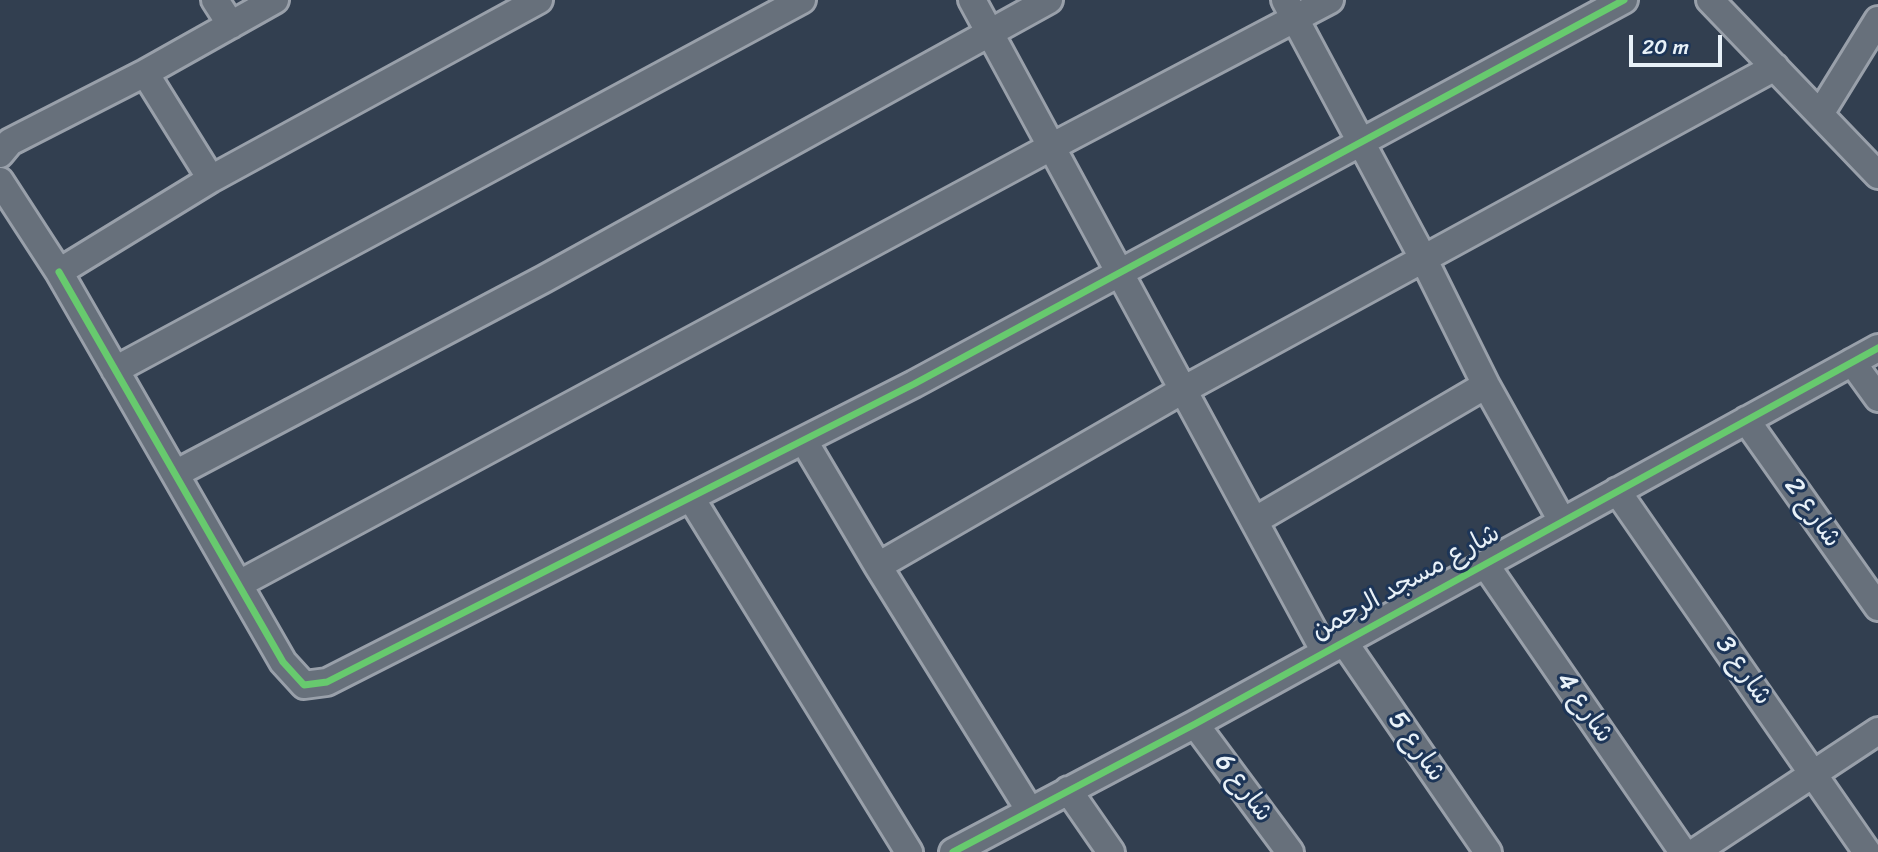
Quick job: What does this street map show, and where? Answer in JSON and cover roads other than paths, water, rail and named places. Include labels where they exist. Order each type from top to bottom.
[{"type":"street","points":[[215,0],[231,25]]},
{"type":"street","points":[[0,154],[10,142],[145,73],[275,0]]},
{"type":"street","points":[[59,272],[211,179],[539,0]]},
{"type":"street","points":[[115,370],[802,0]]},
{"type":"street","name":"شارع 5","points":[[972,0],[1254,521],[1335,647],[1488,852]]},
{"type":"street","points":[[175,474],[544,279],[1049,0]]},
{"type":"street","points":[[239,584],[1051,146],[1290,9],[1330,0]]},
{"type":"street","points":[[0,181],[59,272],[284,662],[304,685],[327,682],[804,441],[1624,0]]},
{"type":"street","points":[[1710,0],[1878,175]]},
{"type":"street","points":[[1290,9],[1423,258],[1486,385],[1562,521]]},
{"type":"street","points":[[1820,114],[1878,20]]},
{"type":"street","points":[[878,566],[1183,390],[1775,66]]},
{"type":"street","points":[[145,73],[211,179]]},
{"type":"street","name":"شارع مسجد الرحمن","points":[[953,852],[1195,724],[1878,348]]},
{"type":"street","points":[[1852,362],[1878,398]]},
{"type":"street","points":[[1254,521],[1486,385]]},
{"type":"street","name":"شارع 2","points":[[1746,420],[1878,607]]},
{"type":"street","points":[[804,441],[1030,811]]},
{"type":"street","name":"شارع 3","points":[[1617,491],[1867,852]]},
{"type":"street","points":[[691,498],[909,852]]},
{"type":"street","name":"شارع 4","points":[[1485,564],[1683,852]]},
{"type":"street","name":"شارع 6","points":[[1195,724],[1290,852]]},
{"type":"street","points":[[1695,852],[1878,731]]},
{"type":"street","points":[[1068,790],[1111,852]]}]
